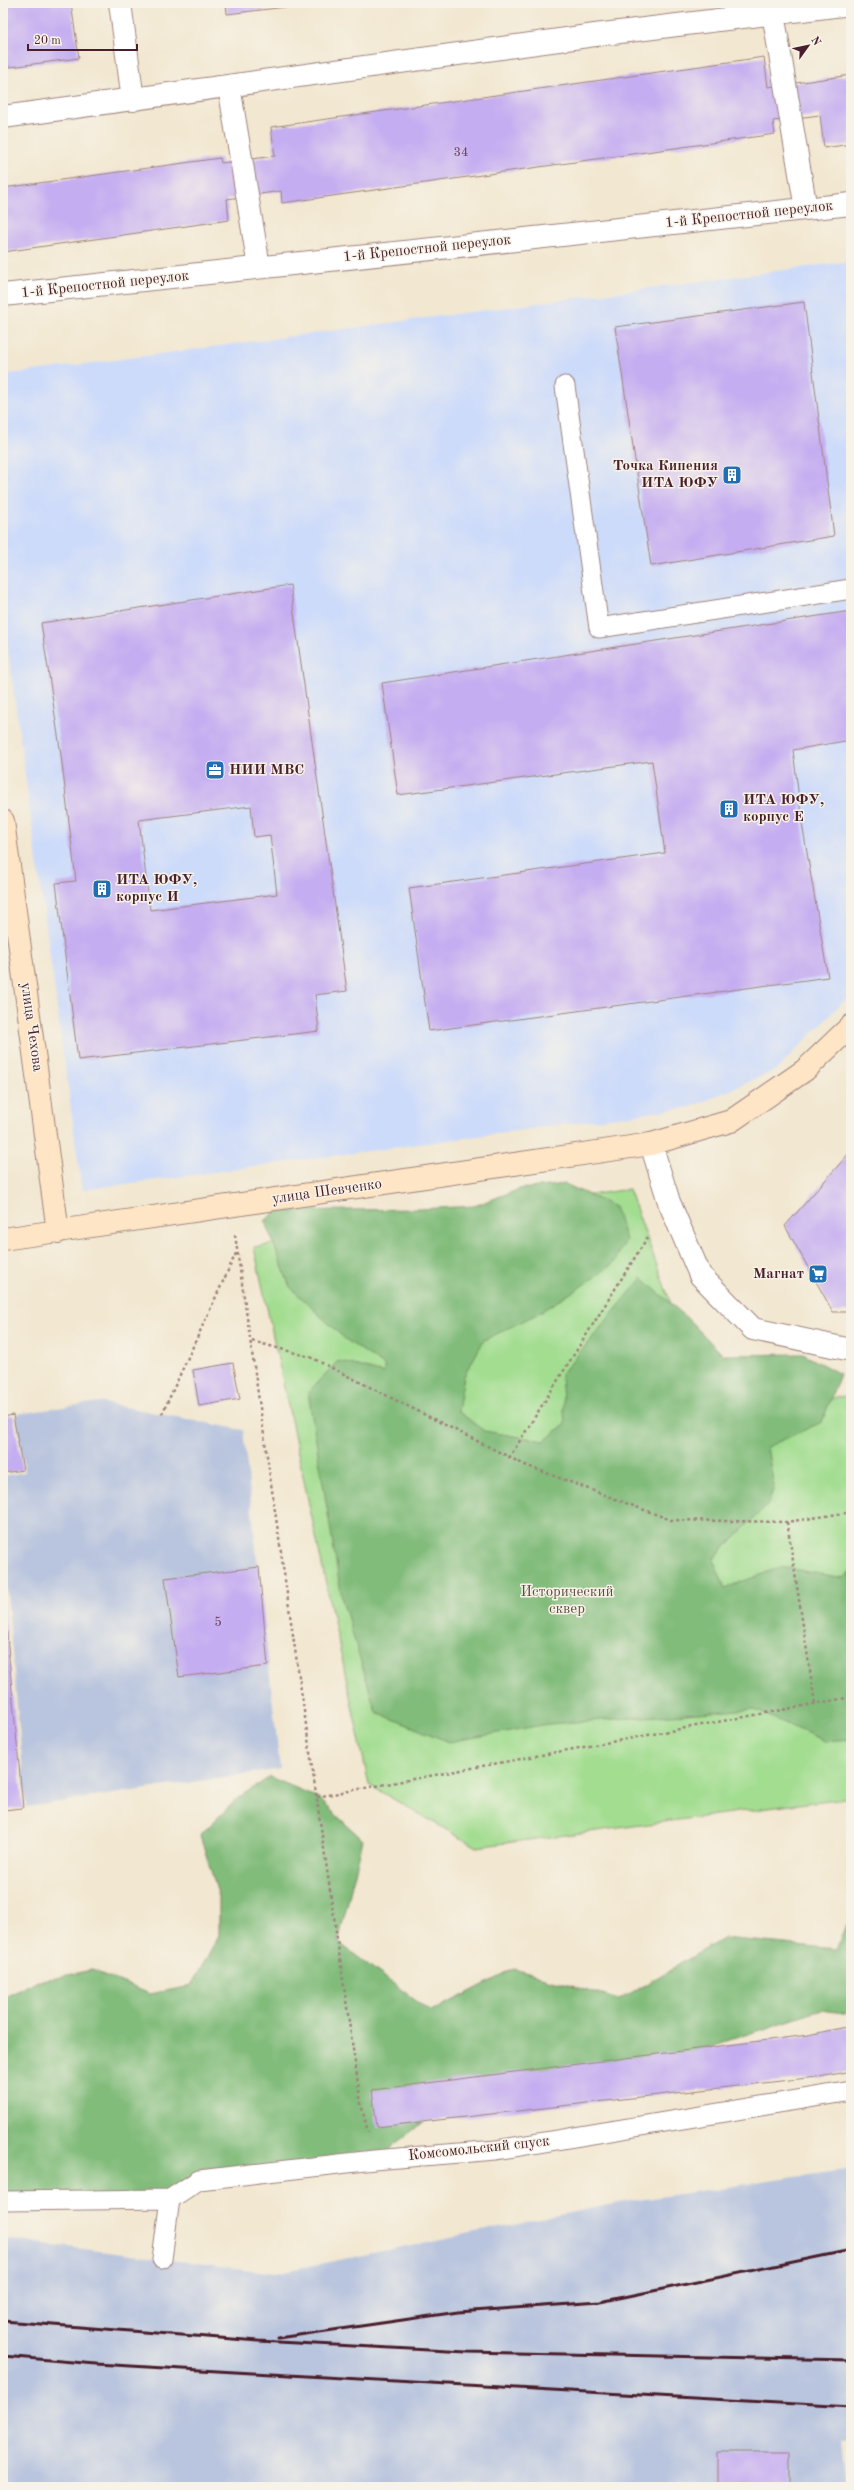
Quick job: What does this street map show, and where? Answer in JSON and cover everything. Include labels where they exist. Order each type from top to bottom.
[{"type":"main road","name":"улица Чехова","points":[[3,821],[58,1232]]},
{"type":"main road","name":"улица Шевченко","points":[[3,1239],[651,1144],[731,1121],[805,1070],[851,1026]]},
{"type":"street","points":[[120,3],[133,100]]},
{"type":"street","points":[[3,117],[595,35],[851,4]]},
{"type":"street","points":[[773,13],[806,209]]},
{"type":"street","points":[[228,86],[259,267]]},
{"type":"street","name":"1-й Крепостной переулок","points":[[3,295],[116,285],[259,267],[851,204]]},
{"type":"street","points":[[651,1144],[669,1202],[700,1275],[753,1329],[851,1350]]},
{"type":"lane","points":[[565,386],[599,628],[851,589]]},
{"type":"lane","name":"Комсомольский спуск","points":[[170,2199],[200,2180],[374,2160],[496,2150],[851,2091]]},
{"type":"lane","points":[[3,2202],[170,2199],[162,2259]]},
{"type":"path","points":[[509,1458],[669,1202]]},
{"type":"path","points":[[231,1206],[252,1341],[361,2104],[374,2160]]},
{"type":"path","points":[[162,1414],[238,1250]]},
{"type":"path","points":[[252,1341],[310,1357],[509,1458],[671,1520],[787,1522],[851,1512]]},
{"type":"path","points":[[787,1522],[815,1704]]},
{"type":"path","points":[[317,1797],[851,1697]]},
{"type":"shaded area","points":[[851,261],[851,994],[776,1070],[691,1107],[82,1190],[3,614],[3,375]]},
{"type":"shaded area","points":[[99,1402],[243,1430],[280,1769],[26,1807],[3,1549],[3,1476],[25,1472],[16,1414]]},
{"type":"shaded area","points":[[851,2169],[851,2439],[842,2440],[847,2487],[3,2487],[3,2239],[275,2273],[618,2203]]},
{"type":"green space","name":"Исторический сквер","points":[[565,1184],[615,1207],[626,1240],[614,1263],[579,1288],[535,1315],[484,1340],[464,1376],[458,1411],[484,1431],[544,1441],[565,1424],[561,1375],[642,1278],[686,1317],[723,1355],[803,1354],[840,1374],[822,1422],[767,1447],[774,1487],[768,1504],[713,1559],[725,1588],[781,1567],[844,1578],[851,1570],[851,1739],[825,1741],[753,1709],[548,1724],[449,1742],[376,1712],[342,1599],[308,1392],[338,1361],[384,1373],[384,1365],[345,1339],[290,1287],[265,1221],[276,1211],[419,1209],[474,1206],[520,1189]]},
{"type":"green space","name":"Исторический сквер","points":[[629,1189],[714,1421],[851,1395],[851,1797],[476,1847],[369,1785],[254,1247]]},
{"type":"green space","points":[[270,1777],[317,1797],[363,1840],[338,1942],[431,2012],[514,1969],[619,2000],[724,1938],[837,1949],[851,1915],[851,2014],[821,2010],[602,2082],[434,2114],[374,2160],[200,2180],[170,2199],[3,2199],[3,1998],[36,1981],[92,1970],[150,1994],[191,1986],[219,1935],[219,1897],[200,1835],[239,1797]]},
{"type":"building","points":[[3,3],[71,3],[79,58],[3,68]]},
{"type":"building","points":[[226,3],[303,3],[303,5],[227,14]]},
{"type":"building","points":[[764,57],[768,87],[851,75],[851,144],[824,148],[820,115],[773,121],[775,134],[282,203],[281,191],[227,199],[229,220],[3,252],[3,188],[220,158],[221,163],[275,156],[271,127]]},
{"type":"building","name":"Точка Кипения ИТА ЮФУ","points":[[804,302],[834,536],[651,566],[615,327]]},
{"type":"building","name":"ИТА ЮФУ, корпус И","points":[[290,585],[347,991],[315,995],[319,1031],[78,1060],[56,883],[76,881],[61,755],[41,623]],"holes":[[[251,806],[254,837],[270,835],[277,894],[150,910],[139,820]]]},
{"type":"building","name":"ИТА ЮФУ, корпус Е","points":[[851,611],[851,740],[793,750],[802,823],[828,977],[429,1031],[409,888],[665,853],[652,761],[398,795],[382,683]]},
{"type":"building","points":[[851,1151],[851,1312],[833,1312],[785,1226]]},
{"type":"building","points":[[233,1363],[240,1399],[199,1406],[193,1370]]},
{"type":"building","points":[[13,1415],[23,1470],[3,1473],[3,1417]]},
{"type":"building","points":[[259,1567],[268,1666],[179,1677],[165,1578]]},
{"type":"building","points":[[3,1593],[23,1808],[3,1810]]},
{"type":"building","points":[[851,2026],[851,2071],[825,2076],[377,2127],[372,2090],[808,2035]]},
{"type":"building","points":[[718,2452],[789,2452],[789,2487],[718,2487]]},
{"type":"railway","points":[[278,2338],[458,2312],[600,2302],[851,2250]]},
{"type":"railway","points":[[3,2321],[258,2341],[467,2352],[851,2360]]},
{"type":"railway","points":[[3,2356],[96,2364],[851,2407]]},
{"type":"place","name":"Точка Кипения ИТА ЮФУ","points":[[732,475]]},
{"type":"place","name":"НИИ МВС","points":[[215,770]]},
{"type":"place","name":"ИТА ЮФУ, корпус Е","points":[[729,809]]},
{"type":"place","name":"ИТА ЮФУ, корпус И","points":[[102,889]]},
{"type":"place","name":"Магнат","points":[[818,1274]]}]
